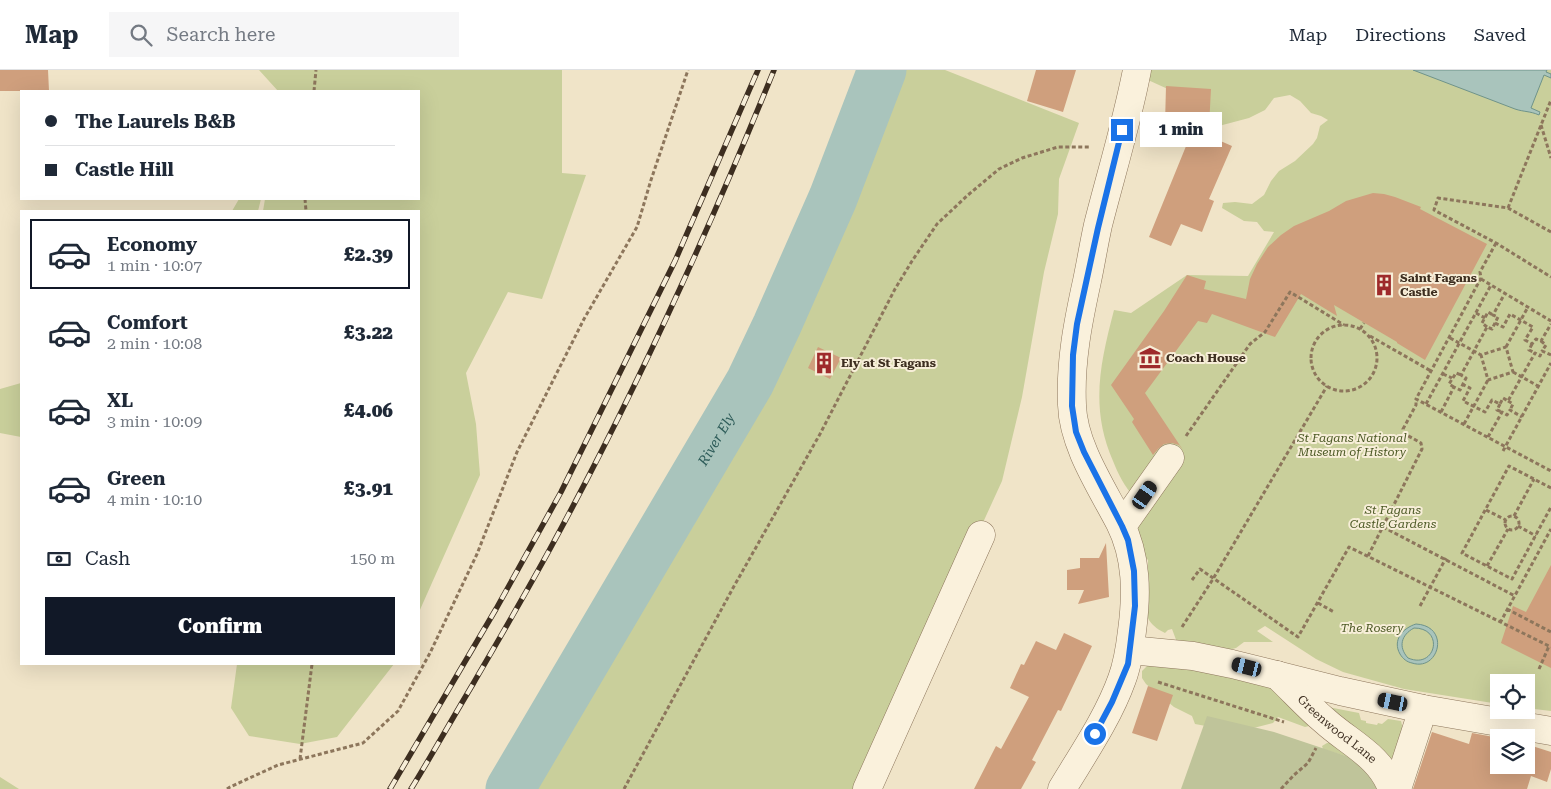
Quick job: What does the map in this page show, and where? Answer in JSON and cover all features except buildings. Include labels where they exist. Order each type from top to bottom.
[{"type":"street","points":[[1062,789],[1112,702],[1122,680],[1130,650],[1135,606],[1134,571],[1128,540],[1084,452],[1076,432],[1072,406],[1073,355],[1077,324],[1136,70]]},
{"type":"street","points":[[1122,526],[1170,458]]},
{"type":"street","points":[[867,789],[981,535]]},
{"type":"street","points":[[1130,650],[1193,656],[1340,691],[1551,731]]},
{"type":"street","name":"Greenwood Lane","points":[[1277,675],[1322,720],[1367,752],[1379,766],[1392,789]]},
{"type":"street","points":[[1397,789],[1423,708]]},
{"type":"path","points":[[314,90],[316,70]]},
{"type":"path","points":[[227,789],[278,765],[363,743],[398,711],[430,653],[477,554],[522,443],[584,319],[638,228],[651,180],[688,70]]},
{"type":"path","points":[[1508,208],[1551,100]]},
{"type":"path","points":[[1541,124],[1551,158]]},
{"type":"path","points":[[624,789],[733,588],[820,434],[895,289],[937,224],[999,168],[1022,158],[1058,147],[1082,146],[1118,149]]},
{"type":"path","points":[[1551,232],[1508,208],[1438,198],[1434,210],[1496,243],[1551,277]]},
{"type":"path","points":[[1368,556],[1422,449],[1421,443],[1405,434],[1403,429],[1416,405],[1416,399],[1481,278],[1480,272],[1496,243]]},
{"type":"path","points":[[1481,278],[1551,322],[1541,341]]},
{"type":"path","points":[[1426,404],[1491,285]]},
{"type":"path","points":[[1170,458],[1250,344],[1265,332],[1290,292],[1344,325],[1360,329],[1369,336],[1432,371]]},
{"type":"path","points":[[1493,315],[1505,293]]},
{"type":"path","points":[[1481,355],[1506,347],[1528,307]]},
{"type":"path","points":[[1488,312],[1493,315],[1498,317],[1492,329],[1482,323],[1488,312]]},
{"type":"path","points":[[1476,313],[1485,318]]},
{"type":"path","points":[[1495,323],[1503,327],[1510,314],[1521,320],[1533,327],[1525,340],[1532,344]]},
{"type":"path","points":[[1360,329],[1364,323]]},
{"type":"path","points":[[1344,325],[1328,329],[1322,334],[1314,345],[1312,352],[1312,361],[1317,376],[1327,386],[1338,390],[1349,390],[1359,387],[1370,378],[1377,358],[1376,349],[1369,336]]},
{"type":"path","points":[[1461,375],[1488,327]]},
{"type":"path","points":[[1450,338],[1481,355],[1488,380],[1464,424]]},
{"type":"path","points":[[1536,339],[1541,341],[1546,345],[1540,356],[1529,350],[1536,339]]},
{"type":"path","points":[[1506,347],[1513,372]]},
{"type":"path","points":[[1542,351],[1551,355]]},
{"type":"path","points":[[1508,401],[1535,353]]},
{"type":"path","points":[[1503,451],[1551,363]]},
{"type":"path","points":[[1488,380],[1513,372],[1538,386]]},
{"type":"path","points":[[1456,373],[1461,375],[1466,378],[1460,390],[1449,384],[1456,373]]},
{"type":"path","points":[[1443,374],[1452,378]]},
{"type":"path","points":[[1462,384],[1470,388],[1463,401],[1474,407],[1485,412],[1492,400],[1500,404]]},
{"type":"path","points":[[1181,629],[1213,579],[1327,386]]},
{"type":"path","points":[[1441,412],[1454,387]]},
{"type":"path","points":[[1503,398],[1508,401],[1513,404],[1507,415],[1497,410],[1503,398]]},
{"type":"path","points":[[1416,399],[1551,471]]},
{"type":"path","points":[[1510,410],[1522,416]]},
{"type":"path","points":[[1488,437],[1502,412]]},
{"type":"path","points":[[1551,488],[1509,466],[1462,554],[1512,579],[1551,507]]},
{"type":"path","points":[[1514,516],[1534,479]]},
{"type":"path","points":[[1486,510],[1506,520]]},
{"type":"path","points":[[1508,529],[1505,526],[1506,520],[1509,516],[1514,516]]},
{"type":"path","points":[[1514,516],[1518,520],[1518,526]]},
{"type":"path","points":[[1518,526],[1536,536]]},
{"type":"path","points":[[1508,529],[1512,530],[1518,526]]},
{"type":"path","points":[[1383,527],[1515,596]]},
{"type":"path","points":[[1487,566],[1508,529]]},
{"type":"path","points":[[1500,623],[1551,529]]},
{"type":"path","points":[[1192,580],[1200,570],[1298,637],[1349,546],[1550,647],[1539,669]]},
{"type":"path","points":[[1420,606],[1446,559]]},
{"type":"path","points":[[1318,603],[1334,612]]},
{"type":"path","points":[[1507,610],[1551,632]]},
{"type":"path","points":[[300,759],[312,665]]},
{"type":"path","points":[[1156,682],[1291,724]]},
{"type":"path","points":[[1281,789],[1308,763],[1316,746]]},
{"type":"green space","points":[[259,70],[562,70],[562,173],[586,175],[542,299],[508,292],[466,373],[476,424],[480,475],[420,610],[420,210],[263,210],[265,200],[420,200],[420,90],[277,90]]},
{"type":"green space","points":[[902,70],[945,70],[1079,123],[1059,179],[1058,214],[1044,272],[1022,397],[1002,481],[861,789],[527,789],[693,526],[770,385],[794,335],[801,303],[844,220],[847,201],[867,158]]},
{"type":"green space","name":"St Fagans National Museum of History","points":[[1144,70],[1551,70],[1551,711],[1535,709],[1535,674],[1490,674],[1490,703],[1404,689],[1343,672],[1316,659],[1265,626],[1257,631],[1273,642],[1244,642],[1236,648],[1224,651],[1264,675],[1309,726],[1305,727],[1278,717],[1273,723],[1238,732],[1195,724],[1192,716],[1174,707],[1146,684],[1142,678],[1142,671],[1148,665],[1159,667],[1165,663],[1178,645],[1172,629],[1165,633],[1151,623],[1147,617],[1144,595],[1145,578],[1148,575],[1148,560],[1136,545],[1134,497],[1119,475],[1101,423],[1101,368],[1114,310],[1131,313],[1187,275],[1248,276],[1274,232],[1264,231],[1257,222],[1244,221],[1222,208],[1223,203],[1252,204],[1264,195],[1279,171],[1295,161],[1313,144],[1317,138],[1320,126],[1328,120],[1311,113],[1300,101],[1290,95],[1274,98],[1265,110],[1249,118],[1215,127],[1212,117],[1181,95],[1148,80]]},
{"type":"green space","points":[[238,200],[261,200],[258,210],[233,210]]},
{"type":"green space","points":[[20,383],[20,437],[0,433],[0,389]]},
{"type":"green space","points":[[237,665],[393,665],[337,737],[300,744],[249,736],[231,708]]},
{"type":"green space","points":[[1328,707],[1359,713],[1361,720],[1366,721],[1366,723],[1377,725],[1378,723],[1382,724],[1388,719],[1401,721],[1404,733],[1397,758],[1387,759]]},
{"type":"green space","points":[[1207,716],[1274,732],[1358,760],[1366,764],[1378,789],[1181,789]]},
{"type":"green space","points":[[1332,743],[1358,760],[1323,749],[1322,746]]},
{"type":"green space","points":[[0,777],[19,789],[0,789]]},
{"type":"water","points":[[1413,70],[1547,70],[1546,72],[1551,74],[1551,78],[1544,75],[1531,108],[1540,112],[1539,115],[1515,109]]},
{"type":"water","points":[[1416,624],[1427,627],[1434,632],[1437,648],[1429,661],[1421,664],[1412,663],[1401,656],[1397,644],[1398,639],[1411,626]],"holes":[[[1414,628],[1424,630],[1430,634],[1433,641],[1433,648],[1430,654],[1418,660],[1408,658],[1402,646],[1406,634]]]},
{"type":"waterway","name":"River Ely","points":[[510,789],[750,382],[833,198],[882,70]]},
{"type":"railway","points":[[390,789],[496,609],[561,492],[675,261],[758,70]]},
{"type":"railway","points":[[411,789],[532,581],[612,430],[697,252],[774,70]]},
{"type":"place","name":"Saint Fagans Castle","points":[[1384,285]]},
{"type":"place","name":"Coach House","points":[[1150,358]]},
{"type":"place","name":"Ely at St Fagans","points":[[824,363]]},
{"type":"route","points":[[1095,734],[1112,702],[1128,664],[1135,606],[1134,571],[1128,540],[1076,432],[1072,406],[1073,355],[1077,324],[1122,130]]},
{"type":"park label","name":"St Fagans Castle Gardens","points":[[1393,517]]},
{"type":"park label","name":"The Rosery","points":[[1372,628]]}]
